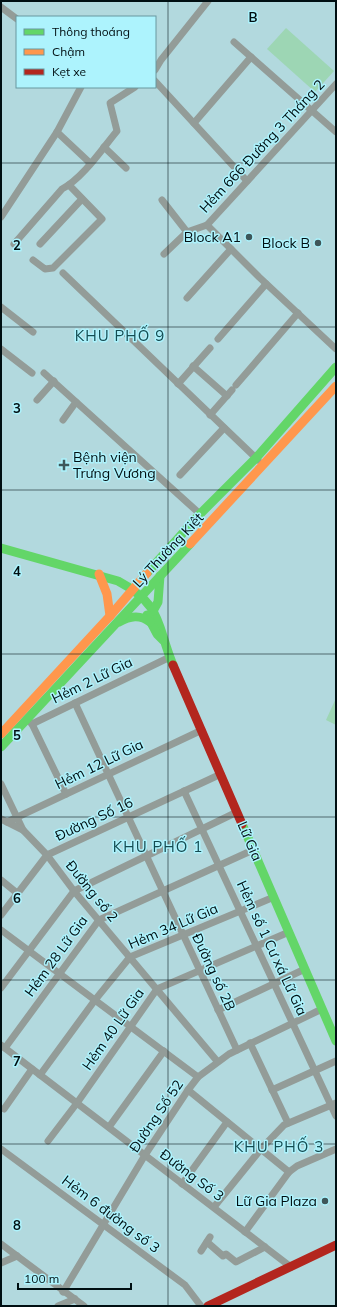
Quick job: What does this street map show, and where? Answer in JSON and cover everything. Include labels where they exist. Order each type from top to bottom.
[{"type":"main road","name":"Lý Thường Kiệt","points":[[1,734],[110,616],[133,588],[200,514],[256,458],[336,367]]},
{"type":"main road","name":"Lý Thường Kiệt","points":[[1,747],[30,722],[110,627],[144,600],[160,576],[336,386]]},
{"type":"main road","points":[[1,548],[118,580],[133,588],[144,600]]},
{"type":"main road","points":[[99,574],[107,594],[110,616]]},
{"type":"main road","points":[[153,611],[158,602],[160,576]]},
{"type":"main road","name":"Lữ Gia","points":[[144,600],[153,611],[162,629],[163,640],[322,1009],[332,1023],[336,1041]]},
{"type":"main road","name":"Lữ Gia","points":[[144,600],[145,610],[150,622],[157,634],[163,640]]},
{"type":"main road","points":[[110,627],[133,616],[141,616],[150,622]]},
{"type":"main road","points":[[208,1306],[336,1246]]},
{"type":"street","points":[[156,68],[208,1]]},
{"type":"street","points":[[1,7],[16,18]]},
{"type":"street","points":[[234,42],[336,132]]},
{"type":"street","points":[[194,123],[251,58]]},
{"type":"street","points":[[156,82],[247,181]]},
{"type":"street","name":"Hẻm 666 Đường 3 Tháng 2","points":[[207,225],[336,84]]},
{"type":"street","points":[[1,217],[57,132],[80,88]]},
{"type":"street","points":[[14,244],[62,189],[69,185],[90,163],[117,131],[110,103],[133,88]]},
{"type":"street","points":[[57,132],[90,163]]},
{"type":"street","points":[[104,147],[126,168]]},
{"type":"street","points":[[33,260],[45,269],[53,268],[102,219],[69,185]]},
{"type":"street","points":[[40,244],[82,199]]},
{"type":"street","points":[[162,200],[188,232]]},
{"type":"street","points":[[164,254],[188,232],[207,225],[266,284],[336,349]]},
{"type":"street","points":[[187,298],[231,249]]},
{"type":"street","points":[[63,273],[264,465]]},
{"type":"street","points":[[218,339],[266,284]]},
{"type":"street","points":[[1,307],[32,332]]},
{"type":"street","points":[[210,415],[298,313]]},
{"type":"street","points":[[178,384],[210,348]]},
{"type":"street","points":[[1,349],[32,373]]},
{"type":"street","points":[[194,366],[232,390]]},
{"type":"street","points":[[44,373],[200,514]]},
{"type":"street","points":[[38,400],[54,381]]},
{"type":"street","points":[[63,420],[76,402]]},
{"type":"street","points":[[180,475],[224,428]]},
{"type":"street","name":"Hẻm 2 Lữ Gia","points":[[30,722],[75,703],[170,656]]},
{"type":"street","name":"Đường số 2B","points":[[75,703],[237,1050]]},
{"type":"street","points":[[30,722],[66,794]]},
{"type":"street","name":"Hẻm 12 Lữ Gia","points":[[4,821],[17,818],[202,730]]},
{"type":"street","name":"Đường Số 16","points":[[1,915],[47,855],[221,774]]},
{"type":"street","points":[[1,784],[23,830]]},
{"type":"street","name":"Hẻm số 1 Cư xá Lữ Gia","points":[[184,792],[314,1071],[334,1104],[336,1116]]},
{"type":"street","points":[[1,988],[74,891],[237,812]]},
{"type":"street","points":[[4,821],[23,830]]},
{"type":"street","name":"Đường số 2","points":[[23,830],[47,855],[74,891],[217,1061]]},
{"type":"street","name":"Hẻm 28 Lữ Gia","points":[[3,1047],[99,920],[253,850]]},
{"type":"street","points":[[1,880],[17,894]]},
{"type":"street","name":"Hẻm 34 Lữ Gia","points":[[40,1075],[95,1000],[130,957],[274,897]]},
{"type":"street","points":[[1,930],[198,1077]]},
{"type":"street","name":"Hẻm 40 Lữ Gia","points":[[48,1141],[77,1103],[157,990],[289,932]]},
{"type":"street","points":[[218,1010],[305,969]]},
{"type":"street","name":"Đường Số 52","points":[[63,1292],[145,1155],[198,1077],[217,1061],[237,1050],[322,1009]]},
{"type":"street","points":[[250,1043],[288,1123]]},
{"type":"street","name":"Đường Số 3","points":[[3,1047],[292,1267]]},
{"type":"street","points":[[109,1127],[164,1052]]},
{"type":"street","points":[[272,1090],[336,1061]]},
{"type":"street","points":[[4,1109],[32,1069]]},
{"type":"street","points":[[188,1090],[289,1172]]},
{"type":"street","points":[[214,1207],[261,1149],[288,1123],[334,1104]]},
{"type":"street","points":[[182,1184],[228,1122]]},
{"type":"street","name":"Hẻm 6 đường số 3","points":[[1,1149],[185,1285],[201,1306]]},
{"type":"street","points":[[245,1232],[289,1172],[297,1166],[336,1149]]},
{"type":"street","points":[[201,1251],[209,1240],[223,1256],[226,1254],[236,1262],[265,1246]]},
{"type":"street","points":[[1,1244],[63,1292],[84,1306]]},
{"type":"street","points":[[1,1263],[17,1256]]},
{"type":"street","points":[[58,1306],[75,1299]]},
{"type":"green space","points":[[286,28],[334,71],[315,92],[267,49]]},
{"type":"green space","points":[[336,698],[336,725],[326,720]]},
{"type":"traffic: fast","points":[[147,573],[200,514],[256,458],[336,367]]},
{"type":"traffic: fast","points":[[1,747],[190,544]]},
{"type":"traffic: fast","points":[[1,548],[118,581],[133,590],[151,607],[160,627],[173,665]]},
{"type":"traffic: fast","points":[[153,611],[158,602],[160,576]]},
{"type":"traffic: fast","points":[[147,615],[157,634],[163,640]]},
{"type":"traffic: fast","points":[[119,622],[127,618],[135,617],[146,619],[150,622]]},
{"type":"traffic: fast","points":[[242,824],[336,1041]]},
{"type":"traffic: slow","points":[[190,544],[336,386]]},
{"type":"traffic: slow","points":[[1,734],[110,616],[147,573]]},
{"type":"traffic: slow","points":[[99,574],[107,594],[110,616]]},
{"type":"traffic: jam","points":[[173,665],[242,824]]},
{"type":"traffic: jam","points":[[208,1306],[336,1245]]},
{"type":"place","name":"Block A1","points":[[249,237]]},
{"type":"place","name":"Block B","points":[[318,243]]},
{"type":"place","name":"Bệnh viện Trưng Vương","points":[[64,465]]},
{"type":"place","name":"Lữ Gia Plaza","points":[[325,1201]]},
{"type":"district","name":"KHU PHỐ 9","points":[[120,336]]},
{"type":"district","name":"KHU PHỐ 1","points":[[158,847]]},
{"type":"district","name":"KHU PHỐ 3","points":[[279,1147]]}]
